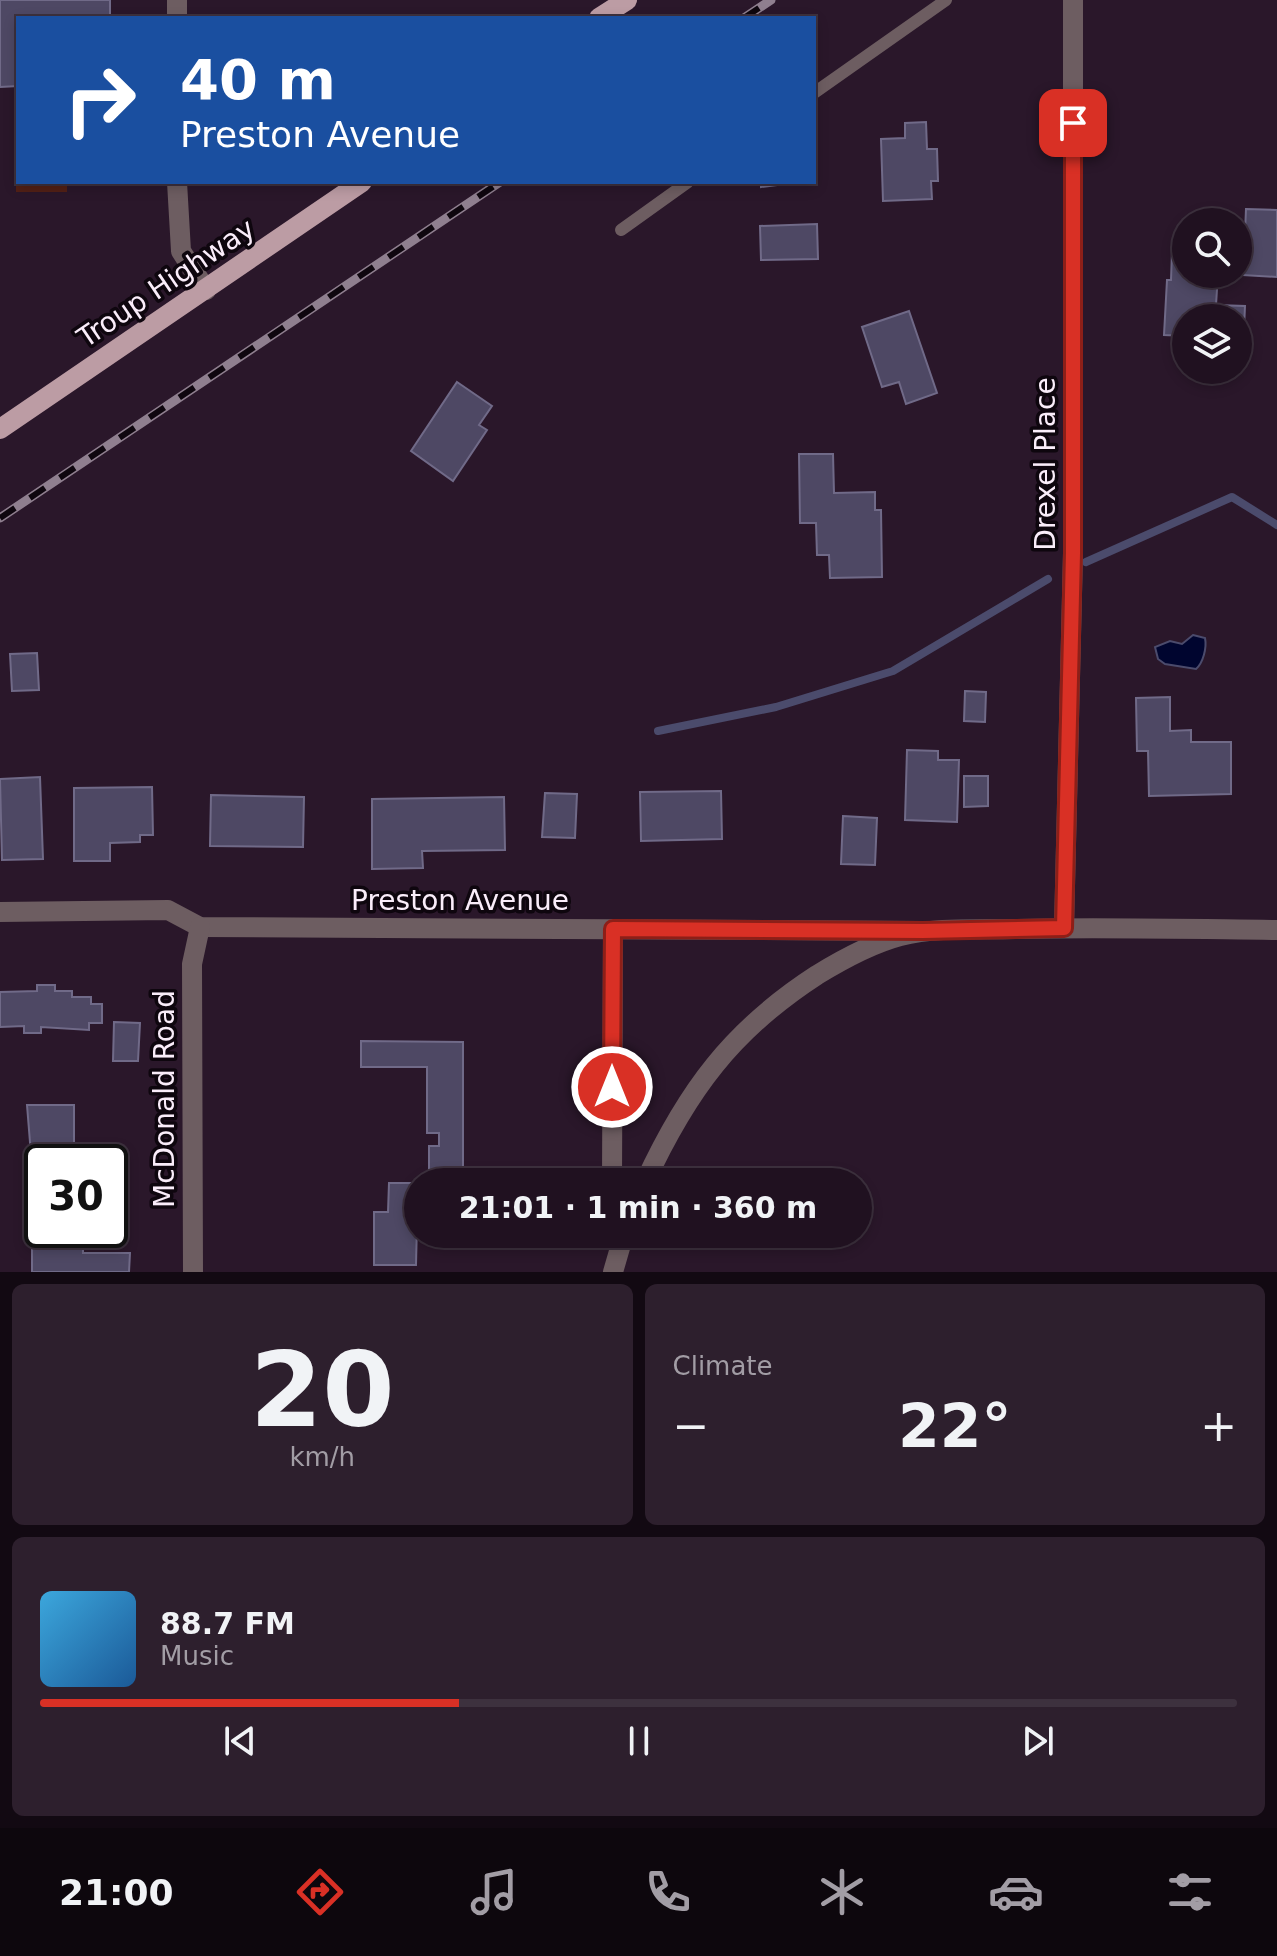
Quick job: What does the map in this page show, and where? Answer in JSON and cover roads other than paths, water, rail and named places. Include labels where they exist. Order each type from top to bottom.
[{"type":"main road","name":"Troup Highway","points":[[0,429],[359,184]]},
{"type":"street","name":"Drexel Place","points":[[1064,928],[1073,553],[1073,0]]},
{"type":"street","points":[[177,184],[181,251],[206,290]]},
{"type":"street","name":"Preston Avenue","points":[[0,912],[168,910],[200,927],[923,931]]},
{"type":"street","name":"McDonald Road","points":[[193,1272],[192,964],[200,927]]},
{"type":"street","points":[[653,1168],[703,1076],[750,1024],[840,961],[897,937],[923,931],[1064,928],[1277,930]]},
{"type":"street","points":[[612,1168],[613,929]]},
{"type":"street","points":[[611,1248],[612,1272]]},
{"type":"street","points":[[612,1272],[620,1248]]},
{"type":"lane","points":[[816,92],[946,0]]},
{"type":"lane","points":[[621,230],[685,184]]},
{"type":"water","points":[[1193,635],[1205,638],[1205,651],[1196,669],[1165,664],[1158,659],[1155,647],[1170,641],[1182,644]]},
{"type":"waterway","points":[[1086,562],[1232,497],[1277,525]]},
{"type":"waterway","points":[[658,731],[776,707],[893,671],[1048,579]]},
{"type":"railway","points":[[747,16],[771,0]]},
{"type":"railway","points":[[0,518],[497,184]]}]
